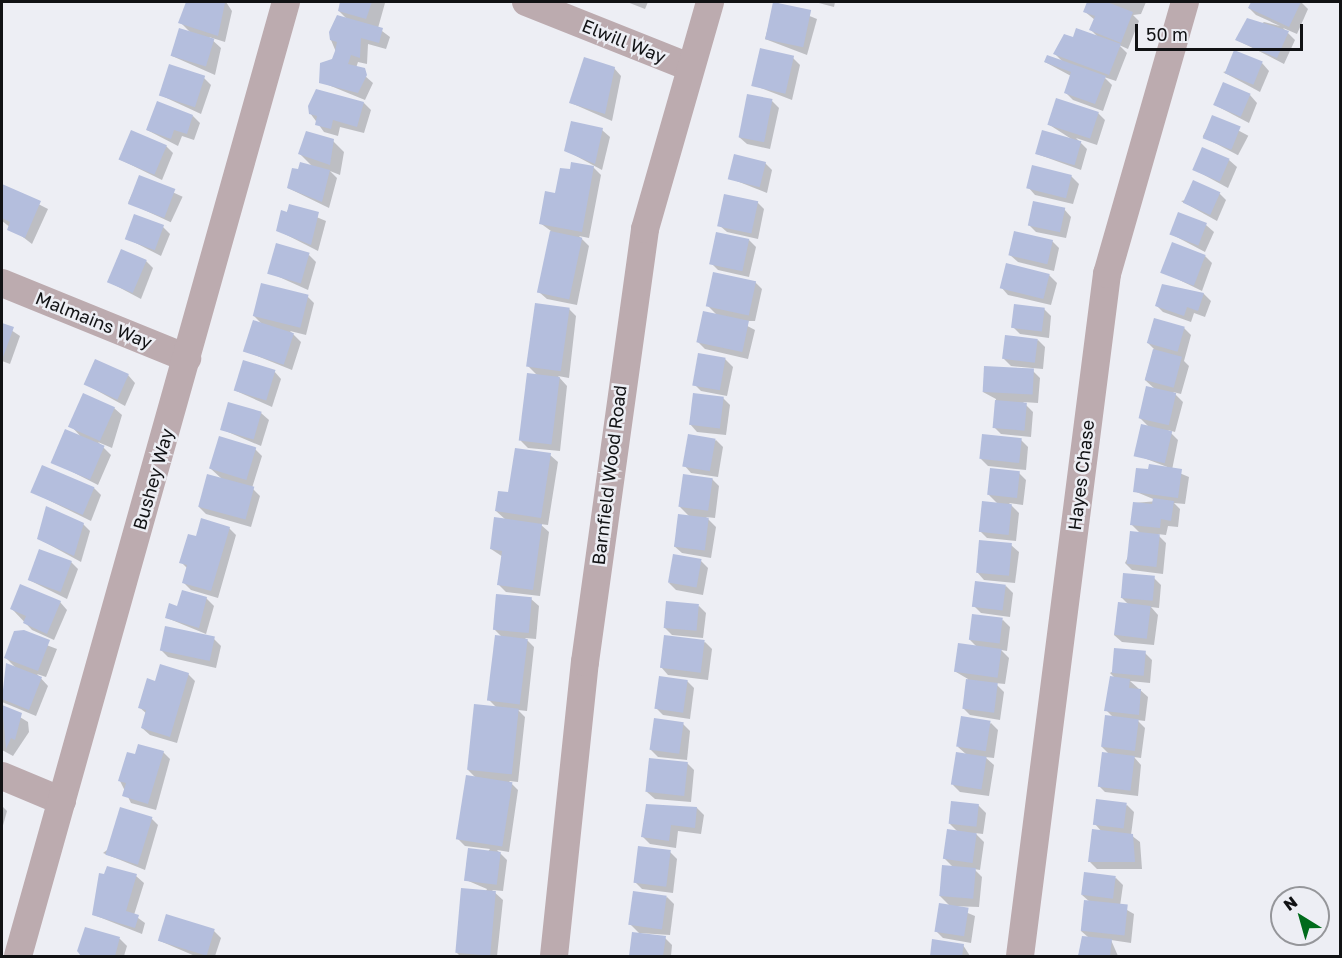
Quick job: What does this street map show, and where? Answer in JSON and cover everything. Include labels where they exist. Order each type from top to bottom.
[{"type":"street","name":"Bushey Way","points":[[18,957],[286,2]]},
{"type":"street","name":"Elwill Way","points":[[526,2],[689,67]]},
{"type":"street","name":"Barnfield Wood Road","points":[[554,957],[621,385],[645,229],[689,67],[711,2]]},
{"type":"street","name":"Hayes Chase","points":[[1020,957],[1107,274],[1185,2]]},
{"type":"street","name":"Malmains Way","points":[[2,283],[187,358]]},
{"type":"street","points":[[2,776],[62,801]]},
{"type":"building","points":[[186,2],[225,3],[218,36],[178,23]]},
{"type":"building","points":[[340,2],[372,2],[366,19],[338,11]]},
{"type":"building","points":[[773,2],[811,10],[803,47],[765,39]]},
{"type":"building","points":[[1087,2],[1107,2],[1133,12],[1121,43],[1089,30],[1095,16],[1083,12]]},
{"type":"building","points":[[1251,2],[1301,2],[1289,27],[1248,8]]},
{"type":"building","points":[[337,15],[383,28],[379,43],[361,38],[360,58],[351,55],[348,64],[365,68],[367,75],[358,93],[319,83],[320,63],[332,59],[335,51],[337,42],[330,40],[329,32]]},
{"type":"building","points":[[1247,18],[1289,31],[1277,58],[1235,40]]},
{"type":"building","points":[[179,28],[214,39],[206,67],[171,56]]},
{"type":"building","points":[[1076,28],[1121,44],[1109,75],[1053,54],[1064,34],[1073,37]]},
{"type":"building","points":[[760,48],[794,56],[785,94],[751,86]]},
{"type":"building","points":[[1234,50],[1263,62],[1253,85],[1225,73]]},
{"type":"building","points":[[1047,55],[1106,76],[1095,104],[1064,93],[1071,72],[1044,62]]},
{"type":"building","points":[[584,57],[615,67],[605,114],[569,103]]},
{"type":"building","points":[[169,64],[205,76],[195,107],[159,95]]},
{"type":"building","points":[[1223,82],[1251,94],[1241,117],[1213,105]]},
{"type":"building","points":[[316,89],[364,102],[357,127],[333,120],[331,129],[315,125],[317,116],[309,114],[308,106]]},
{"type":"building","points":[[747,94],[773,99],[764,142],[739,137]]},
{"type":"building","points":[[1056,98],[1099,112],[1090,139],[1047,125]]},
{"type":"building","points":[[157,101],[193,115],[187,134],[174,130],[171,139],[146,130]]},
{"type":"building","points":[[1212,115],[1241,127],[1231,150],[1203,138]]},
{"type":"building","points":[[571,121],[603,128],[595,164],[564,151]]},
{"type":"building","points":[[131,130],[167,145],[154,175],[118,159]]},
{"type":"building","points":[[1042,130],[1081,141],[1075,165],[1035,154]]},
{"type":"building","points":[[306,131],[334,139],[330,165],[298,154]]},
{"type":"building","points":[[1202,147],[1230,159],[1220,182],[1192,170]]},
{"type":"building","points":[[734,154],[766,162],[760,187],[728,179]]},
{"type":"building","points":[[300,162],[330,170],[322,202],[287,188],[292,168],[298,169]]},
{"type":"building","points":[[571,162],[594,166],[582,232],[539,224],[545,191],[555,193],[560,168],[570,169]]},
{"type":"building","points":[[1032,165],[1072,175],[1066,198],[1026,188]]},
{"type":"building","points":[[139,175],[175,189],[164,218],[128,204]]},
{"type":"building","points":[[1193,180],[1220,192],[1210,215],[1183,203]]},
{"type":"building","points":[[2,184],[41,201],[25,238],[7,230],[10,222],[2,218]]},
{"type":"building","points":[[724,194],[758,201],[751,234],[717,226]]},
{"type":"building","points":[[1033,201],[1065,208],[1060,232],[1028,225]]},
{"type":"building","points":[[289,204],[319,212],[311,245],[276,231],[281,210],[287,212]]},
{"type":"building","points":[[1178,212],[1207,223],[1198,246],[1169,234]]},
{"type":"building","points":[[134,214],[164,225],[155,250],[125,239]]},
{"type":"building","points":[[550,231],[582,238],[569,299],[537,293]]},
{"type":"building","points":[[1014,231],[1053,240],[1047,264],[1008,255]]},
{"type":"building","points":[[716,232],[749,239],[742,271],[709,264]]},
{"type":"building","points":[[1172,242],[1206,255],[1194,286],[1160,273]]},
{"type":"building","points":[[276,243],[310,253],[301,283],[267,274]]},
{"type":"building","points":[[121,249],[147,260],[133,293],[107,282]]},
{"type":"building","points":[[1006,263],[1050,274],[1043,299],[1000,288]]},
{"type":"building","points":[[713,272],[756,281],[749,315],[706,306]]},
{"type":"building","points":[[261,283],[309,295],[300,328],[253,316]]},
{"type":"building","points":[[1162,284],[1204,293],[1198,311],[1187,307],[1184,316],[1155,306]]},
{"type":"building","points":[[535,303],[570,308],[561,371],[526,366]]},
{"type":"building","points":[[1014,304],[1045,308],[1042,332],[1011,328]]},
{"type":"building","points":[[703,311],[749,321],[742,352],[696,342]]},
{"type":"building","points":[[1154,318],[1185,327],[1178,352],[1147,343]]},
{"type":"building","points":[[253,320],[294,333],[284,365],[243,351]]},
{"type":"building","points":[[2,323],[14,327],[2,360]]},
{"type":"building","points":[[1005,335],[1038,339],[1035,363],[1002,359]]},
{"type":"building","points":[[1153,349],[1182,357],[1174,388],[1145,380]]},
{"type":"building","points":[[698,353],[726,358],[720,390],[692,385]]},
{"type":"building","points":[[95,359],[129,374],[117,400],[84,385]]},
{"type":"building","points":[[243,360],[276,370],[266,401],[234,391]]},
{"type":"building","points":[[984,366],[1034,369],[1033,395],[983,392]]},
{"type":"building","points":[[527,373],[560,377],[551,445],[519,440]]},
{"type":"building","points":[[1146,386],[1176,393],[1169,425],[1139,418]]},
{"type":"building","points":[[83,393],[115,407],[100,441],[68,427]]},
{"type":"building","points":[[693,393],[724,397],[720,429],[689,425]]},
{"type":"building","points":[[995,400],[1027,403],[1024,431],[993,428]]},
{"type":"building","points":[[228,402],[262,412],[254,440],[220,430]]},
{"type":"building","points":[[1141,424],[1172,431],[1165,463],[1134,456]]},
{"type":"building","points":[[65,429],[105,446],[90,480],[51,463]]},
{"type":"building","points":[[688,434],[716,439],[710,471],[682,466]]},
{"type":"building","points":[[982,434],[1022,438],[1019,463],[979,459]]},
{"type":"building","points":[[219,436],[256,447],[246,480],[209,469]]},
{"type":"building","points":[[515,448],[551,453],[541,518],[495,511],[498,491],[508,492]]},
{"type":"building","points":[[1149,464],[1182,469],[1178,498],[1133,492],[1136,468],[1148,469]]},
{"type":"building","points":[[42,465],[94,487],[83,515],[30,493]]},
{"type":"building","points":[[990,468],[1020,471],[1017,498],[987,495]]},
{"type":"building","points":[[207,474],[254,487],[246,520],[198,507]]},
{"type":"building","points":[[683,474],[713,478],[708,511],[678,507]]},
{"type":"building","points":[[1153,498],[1174,501],[1171,521],[1161,519],[1160,528],[1130,525],[1133,502],[1152,504]]},
{"type":"building","points":[[982,501],[1012,504],[1009,535],[979,532]]},
{"type":"building","points":[[46,506],[84,523],[74,556],[37,539]]},
{"type":"building","points":[[678,514],[709,518],[705,551],[674,547]]},
{"type":"building","points":[[494,517],[542,524],[533,590],[497,585],[502,551],[490,549]]},
{"type":"building","points":[[201,518],[230,527],[211,591],[182,583],[187,565],[179,563],[188,534],[196,536]]},
{"type":"building","points":[[1130,531],[1160,534],[1156,567],[1127,564]]},
{"type":"building","points":[[979,540],[1012,543],[1009,576],[976,573]]},
{"type":"building","points":[[39,549],[72,561],[61,592],[28,580]]},
{"type":"building","points":[[673,554],[702,559],[697,588],[668,583]]},
{"type":"building","points":[[1123,573],[1155,576],[1153,601],[1121,598]]},
{"type":"building","points":[[975,581],[1006,585],[1003,611],[972,607]]},
{"type":"building","points":[[20,584],[61,601],[47,634],[23,623],[26,616],[10,609]]},
{"type":"building","points":[[182,590],[207,597],[199,628],[165,618],[169,603],[177,606]]},
{"type":"building","points":[[496,594],[532,597],[529,633],[493,630]]},
{"type":"building","points":[[666,601],[699,604],[697,631],[664,628]]},
{"type":"building","points":[[1118,602],[1151,606],[1147,639],[1114,635]]},
{"type":"building","points":[[972,614],[1003,618],[1000,644],[969,640]]},
{"type":"building","points":[[165,626],[215,637],[210,661],[160,650]]},
{"type":"building","points":[[24,630],[50,640],[38,671],[4,658],[14,631]]},
{"type":"building","points":[[495,635],[528,639],[520,705],[487,701]]},
{"type":"building","points":[[664,635],[705,640],[701,673],[660,668]]},
{"type":"building","points":[[958,643],[1002,649],[998,678],[954,672]]},
{"type":"building","points":[[1114,648],[1146,651],[1144,676],[1112,673]]},
{"type":"building","points":[[6,663],[42,677],[29,710],[2,699]]},
{"type":"building","points":[[160,664],[189,673],[170,737],[141,728],[146,710],[138,708],[147,678],[155,681]]},
{"type":"building","points":[[659,676],[688,680],[683,713],[654,709]]},
{"type":"building","points":[[1110,676],[1130,679],[1129,688],[1141,689],[1139,715],[1104,711]]},
{"type":"building","points":[[966,679],[998,683],[994,713],[962,709]]},
{"type":"building","points":[[474,704],[519,709],[512,774],[467,770]]},
{"type":"building","points":[[2,705],[22,713],[15,740],[11,738],[6,749]]},
{"type":"building","points":[[1105,715],[1139,719],[1135,751],[1101,747]]},
{"type":"building","points":[[961,716],[991,721],[986,751],[956,747]]},
{"type":"building","points":[[654,718],[684,722],[679,754],[650,750]]},
{"type":"building","points":[[138,744],[164,751],[148,804],[122,796],[126,783],[118,781],[127,752],[135,754]]},
{"type":"building","points":[[956,752],[987,757],[981,789],[951,785]]},
{"type":"building","points":[[1102,752],[1135,756],[1130,791],[1098,787]]},
{"type":"building","points":[[649,758],[688,762],[684,796],[645,792]]},
{"type":"building","points":[[466,775],[512,782],[502,847],[456,839]]},
{"type":"building","points":[[1096,799],[1127,803],[1124,829],[1093,825]]},
{"type":"building","points":[[951,801],[979,804],[976,827],[949,824]]},
{"type":"building","points":[[646,804],[697,807],[695,828],[671,825],[669,841],[641,837]]},
{"type":"building","points":[[120,807],[153,817],[138,865],[105,855]]},
{"type":"building","points":[[947,829],[977,833],[973,863],[943,859]]},
{"type":"building","points":[[1092,829],[1133,834],[1135,862],[1088,862]]},
{"type":"building","points":[[638,846],[671,850],[666,887],[633,883]]},
{"type":"building","points":[[468,848],[501,852],[497,885],[464,881]]},
{"type":"building","points":[[942,865],[976,868],[973,899],[939,896]]},
{"type":"building","points":[[107,866],[137,874],[126,911],[139,915],[135,928],[92,915],[99,873],[104,874]]},
{"type":"building","points":[[1084,872],[1116,876],[1113,899],[1081,895]]},
{"type":"building","points":[[461,888],[496,891],[490,956],[455,953]]},
{"type":"building","points":[[633,891],[667,896],[662,929],[628,925]]},
{"type":"building","points":[[1084,900],[1128,905],[1125,935],[1081,931]]},
{"type":"building","points":[[939,903],[969,908],[964,936],[934,932]]},
{"type":"building","points":[[166,914],[215,929],[207,956],[158,941]]},
{"type":"building","points":[[85,927],[120,937],[115,956],[81,956],[77,951]]},
{"type":"building","points":[[632,932],[666,936],[663,956],[629,956]]},
{"type":"building","points":[[1082,936],[1112,939],[1110,956],[1078,956]]},
{"type":"building","points":[[932,939],[964,944],[962,956],[930,956]]}]
